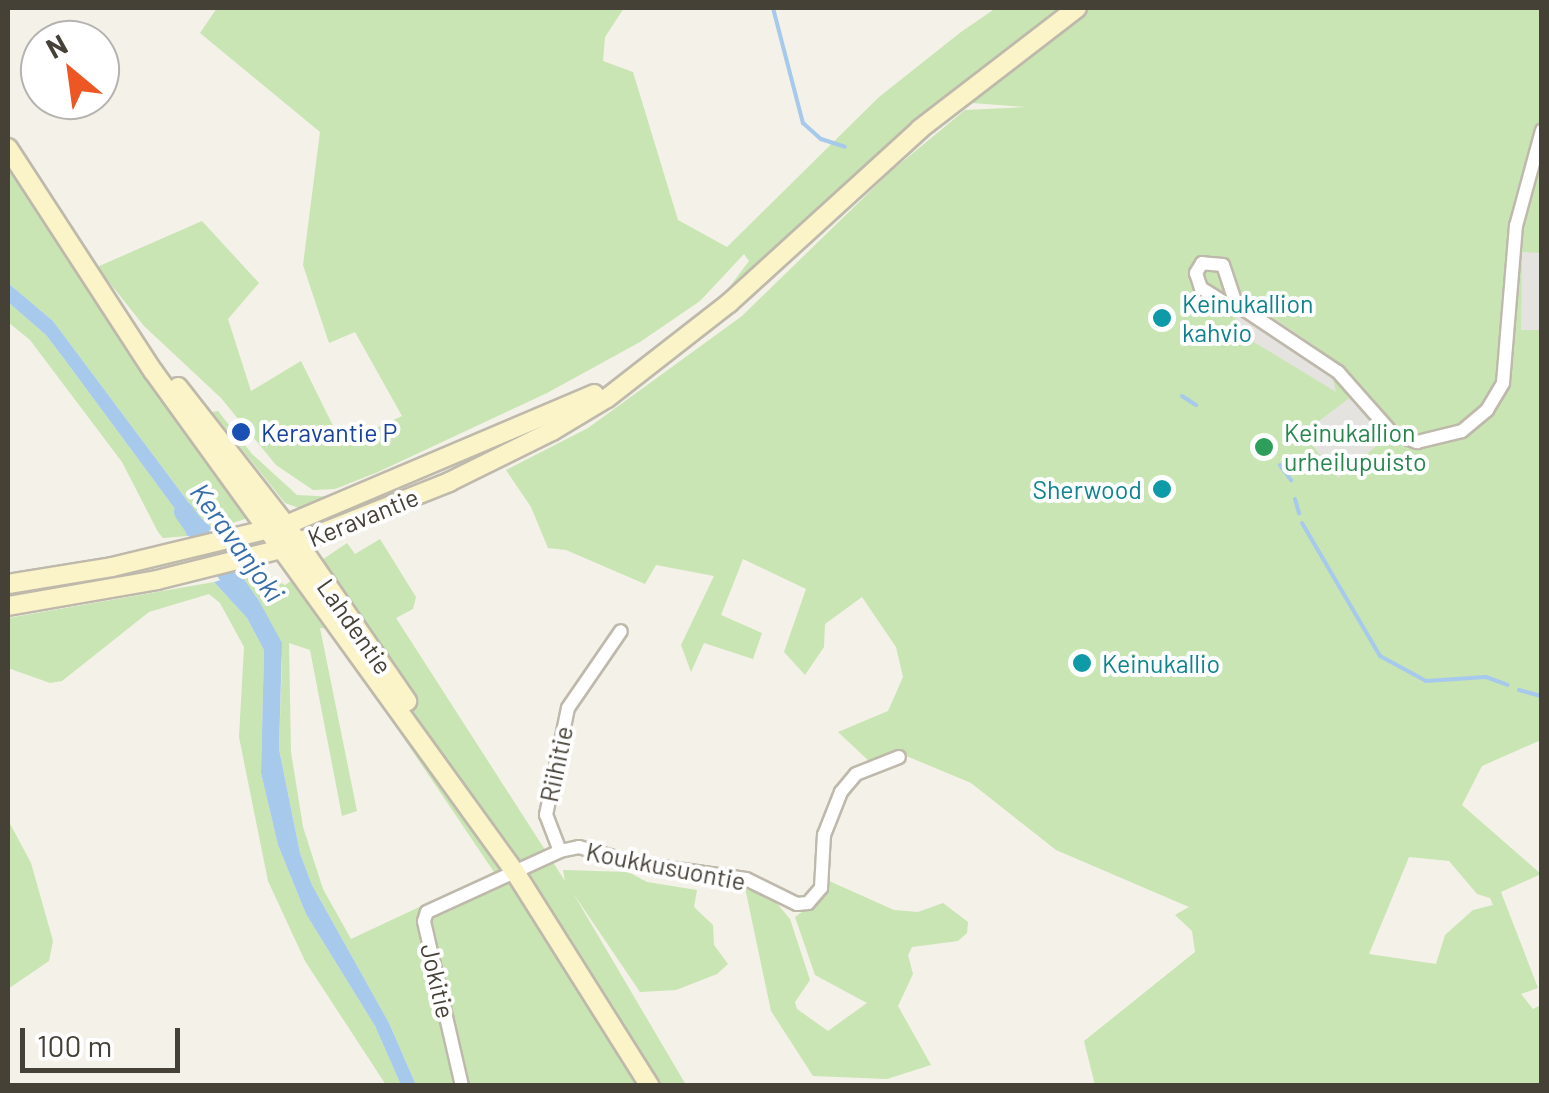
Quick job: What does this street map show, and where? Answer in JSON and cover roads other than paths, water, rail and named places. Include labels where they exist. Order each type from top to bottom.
[{"type":"main road","name":"Keravantie","points":[[8,606],[253,558],[525,446],[606,398],[635,375],[784,256],[960,95],[1077,8]]},
{"type":"main road","name":"Lahdentie","points":[[8,148],[125,327],[290,546],[515,872],[650,1086]]},
{"type":"main road","name":"Keravantie","points":[[8,584],[187,551],[277,528],[635,375]]},
{"type":"street","points":[[1236,304],[1338,372],[1392,433],[1416,442],[1445,438],[1462,430],[1487,410],[1504,383],[1516,226],[1542,130]]},
{"type":"street","name":"Riihitie","points":[[560,850],[546,815],[564,722],[579,688],[621,631]]},
{"type":"street","name":"Koukkusuontie","points":[[515,872],[560,850],[579,847],[634,863],[746,878],[797,904],[808,903],[821,888],[824,835],[841,792],[856,774],[898,757]]},
{"type":"street","name":"Jokitie","points":[[462,1086],[424,921],[427,912],[448,899],[515,872]]},
{"type":"water","points":[[8,283],[53,321],[198,515],[213,529],[187,536],[178,513],[46,335],[8,302]]},
{"type":"water","points":[[239,575],[258,599],[282,643],[279,749],[300,853],[312,885],[389,1023],[416,1085],[401,1085],[375,1026],[306,914],[278,845],[261,773],[264,650],[247,618],[214,582]]},
{"type":"waterway","points":[[773,8],[803,123],[821,139],[845,147]]},
{"type":"waterway","points":[[1182,396],[1196,405]]},
{"type":"waterway","points":[[1280,465],[1291,480]]},
{"type":"waterway","points":[[1295,499],[1299,513]]},
{"type":"waterway","name":"Keravanjoki","points":[[184,512],[245,598]]},
{"type":"waterway","points":[[1302,523],[1380,656],[1426,681],[1486,677],[1508,685]]},
{"type":"waterway","points":[[1519,690],[1542,696]]},
{"type":"place","name":"Keinukallion kahvio","points":[[1162,318]]},
{"type":"place","name":"Keravantie P","points":[[241,432]]},
{"type":"place","name":"Keinukallion urheilupuisto","points":[[1264,447]]},
{"type":"place","name":"Sherwood","points":[[1162,489]]},
{"type":"place","name":"Keinukallio","points":[[1082,663]]}]
